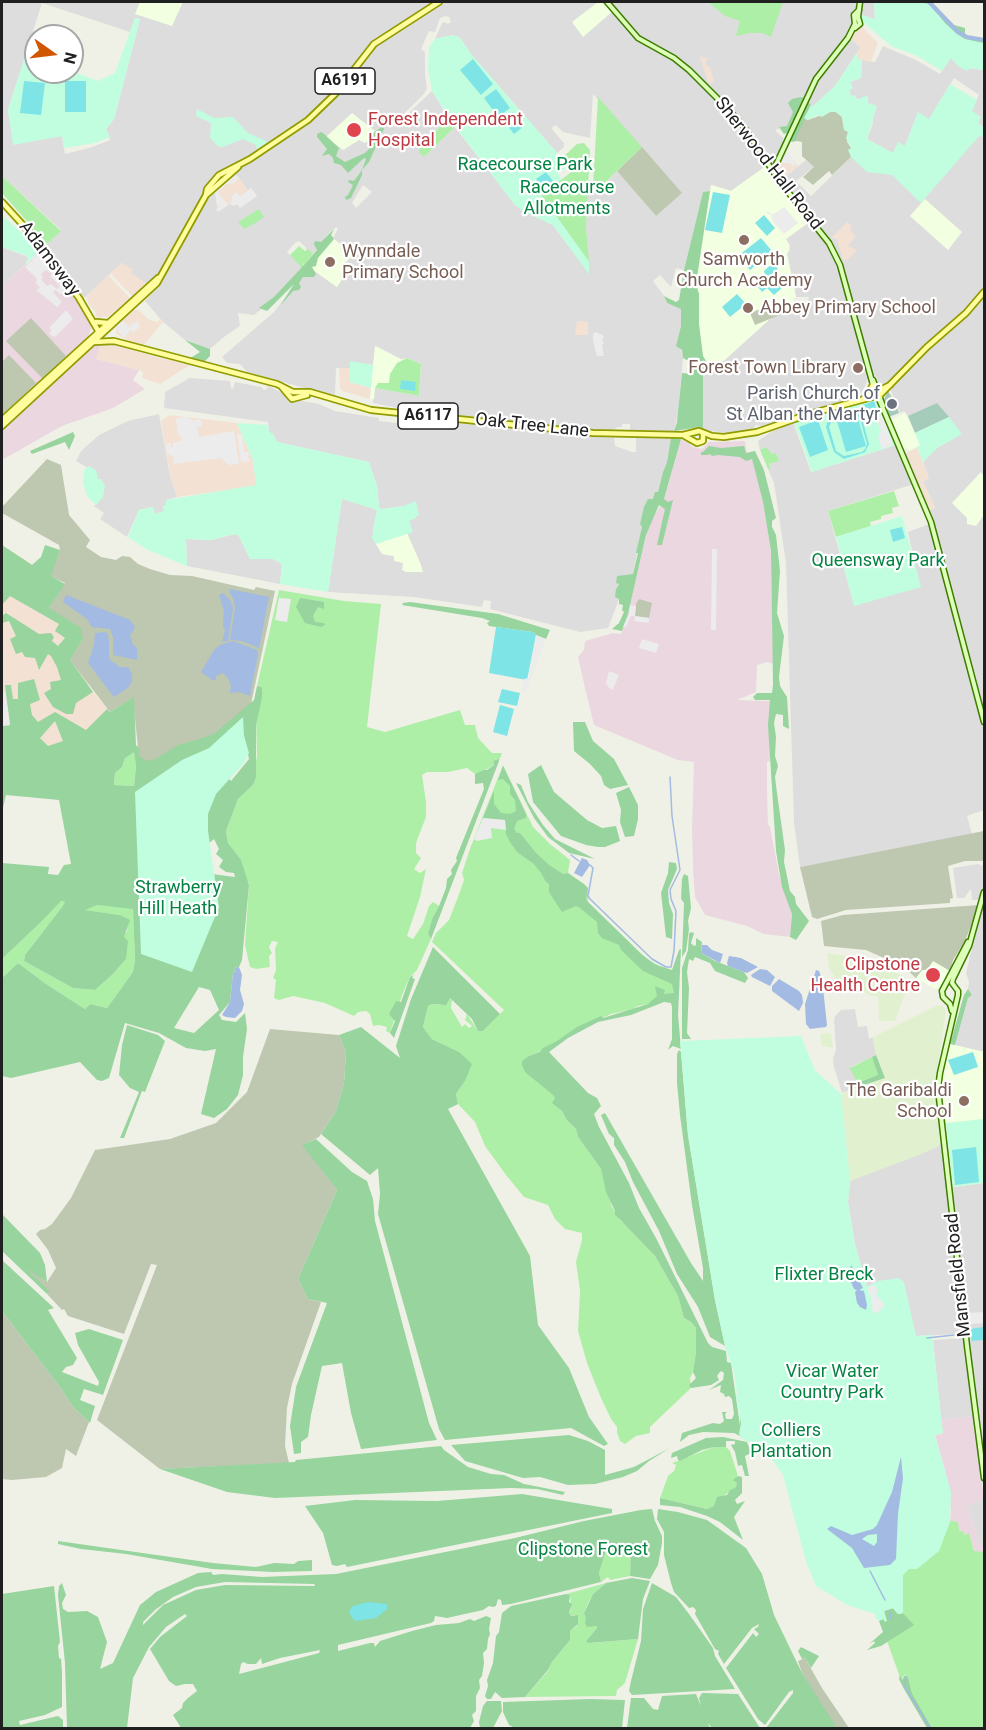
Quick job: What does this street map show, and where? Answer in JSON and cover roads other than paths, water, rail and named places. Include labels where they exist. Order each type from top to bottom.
[{"type":"main road","name":"A6191","points":[[2,420],[81,348],[120,318],[146,294],[160,277],[206,195],[207,189],[219,176],[238,167],[292,132],[325,105],[374,44],[439,2]]},
{"type":"main road","name":"Sherwood Hall Road","points":[[607,2],[634,35],[674,58],[706,86],[744,127],[767,162],[829,243],[840,265],[873,382],[931,522],[984,722]]},
{"type":"main road","points":[[773,169],[816,79],[856,20],[860,2]]},
{"type":"main road","points":[[767,162],[778,158]]},
{"type":"main road","name":"Adamsway","points":[[2,202],[34,237],[102,332]]},
{"type":"main road","name":"A6191","points":[[2,426],[94,342],[108,323],[160,277]]},
{"type":"main road","name":"A6117","points":[[683,435],[697,430],[703,436],[750,434],[878,394],[966,313],[984,292]]},
{"type":"main road","points":[[94,320],[108,323]]},
{"type":"main road","name":"Oak Tree Lane","points":[[102,332],[112,341],[281,386],[294,395],[314,394],[376,411],[620,435],[683,435]]},
{"type":"main road","points":[[94,342],[112,341]]},
{"type":"main road","points":[[864,398],[873,382]]},
{"type":"main road","points":[[692,440],[693,433]]},
{"type":"main road","name":"A6117","points":[[683,435],[698,443],[703,436]]},
{"type":"main road","points":[[947,1001],[953,1000],[958,995],[953,979],[969,946],[984,892]]},
{"type":"main road","points":[[952,1015],[951,1006],[943,997],[942,989],[975,928]]},
{"type":"main road","points":[[942,989],[948,985],[954,986]]},
{"type":"main road","name":"Mansfield Road","points":[[958,995],[938,1089],[984,1478]]},
{"type":"waterway","points":[[929,2],[958,32],[967,37],[984,40]]},
{"type":"waterway","points":[[590,865],[593,868],[588,896],[590,899],[652,959],[666,967],[671,967],[676,911],[670,890],[680,870],[672,816],[670,777]]},
{"type":"waterway","points":[[571,855],[579,861]]},
{"type":"waterway","points":[[927,1338],[954,1335]]},
{"type":"waterway","points":[[870,1571],[885,1600]]},
{"type":"waterway","points":[[890,1613],[891,1619]]},
{"type":"waterway","points":[[906,1677],[905,1687],[930,1728]]},
{"type":"place","name":"Forest Independent Hospital","points":[[354,130]]},
{"type":"place","name":"Samworth Church Academy","points":[[744,240]]},
{"type":"place","name":"Wynndale Primary School","points":[[330,262]]},
{"type":"place","name":"Abbey Primary School","points":[[748,308]]},
{"type":"place","name":"Forest Town Library","points":[[858,368]]},
{"type":"place","name":"Parish Church of St Alban the Martyr","points":[[892,404]]},
{"type":"place","name":"Clipstone Health Centre","points":[[933,975]]},
{"type":"place","name":"The Garibaldi School","points":[[964,1101]]},
{"type":"park label","name":"Racecourse Park","points":[[525,165]]},
{"type":"park label","name":"Racecourse Allotments","points":[[567,198]]},
{"type":"park label","name":"Queensway Park","points":[[878,561]]},
{"type":"park label","name":"Strawberry Hill Heath","points":[[178,898]]},
{"type":"park label","name":"Flixter Breck","points":[[824,1275]]},
{"type":"park label","name":"Vicar Water Country Park","points":[[832,1382]]},
{"type":"park label","name":"Colliers Plantation","points":[[791,1441]]},
{"type":"park label","name":"Clipstone Forest","points":[[583,1550]]}]
